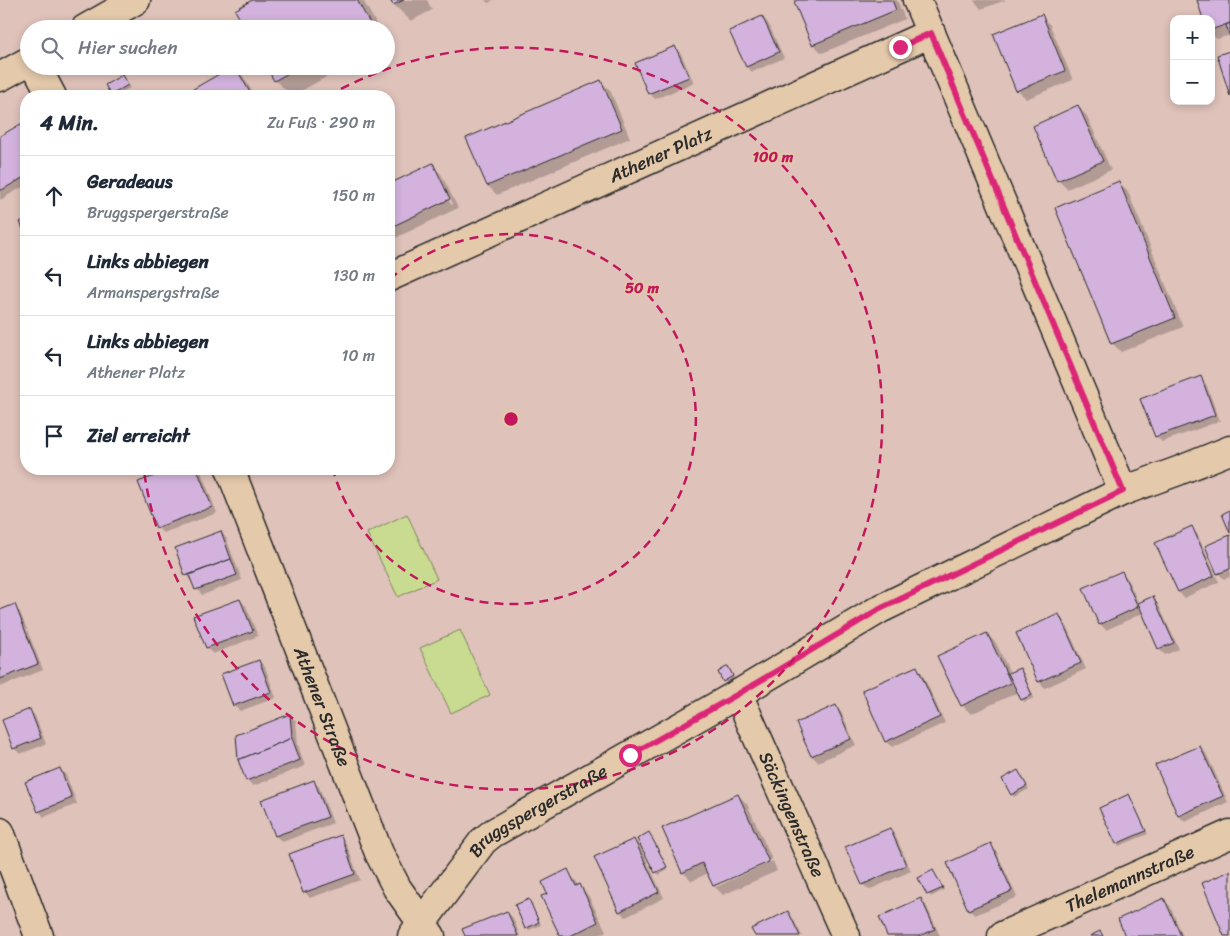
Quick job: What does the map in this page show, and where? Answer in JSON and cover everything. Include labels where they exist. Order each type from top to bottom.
[{"type":"street","points":[[101,20],[136,0]]},
{"type":"street","points":[[917,0],[1123,491]]},
{"type":"street","name":"Athener Platz","points":[[395,274],[931,33]]},
{"type":"street","points":[[0,77],[20,66]]},
{"type":"street","points":[[41,75],[49,90]]},
{"type":"street","name":"Bruggspergerstraße","points":[[422,932],[483,841],[493,833],[738,694],[880,609],[1123,491],[1230,450]]},
{"type":"street","name":"Athener Straße","points":[[232,475],[379,853],[422,932]]},
{"type":"street","name":"Säckingenstraße","points":[[738,694],[846,936]]},
{"type":"street","points":[[0,832],[39,936]]},
{"type":"street","name":"Thelemannstraße","points":[[1002,936],[1230,834]]},
{"type":"green space","points":[[407,514],[437,579],[398,597],[367,533]]},
{"type":"green space","points":[[460,630],[490,695],[451,713],[420,648]]},
{"type":"building","points":[[252,0],[357,0],[368,20],[240,20],[235,10]]},
{"type":"building","points":[[390,0],[404,0],[393,5]]},
{"type":"building","points":[[797,0],[892,0],[896,10],[812,45],[794,2]]},
{"type":"building","points":[[1197,0],[1230,0],[1230,23],[1215,29],[1215,15],[1202,15]]},
{"type":"building","points":[[1042,14],[1065,71],[1016,91],[993,34]]},
{"type":"building","points":[[762,16],[779,52],[746,67],[729,31]]},
{"type":"building","points":[[1230,23],[1230,37],[1226,25]]},
{"type":"building","points":[[675,46],[689,77],[648,94],[635,63]]},
{"type":"building","points":[[1230,51],[1230,96],[1217,55]]},
{"type":"building","points":[[122,75],[128,85],[120,90],[108,90],[105,85]]},
{"type":"building","points":[[217,75],[240,75],[249,90],[191,90]]},
{"type":"building","points":[[271,75],[285,75],[274,81]]},
{"type":"building","points":[[601,80],[622,129],[487,186],[466,138]]},
{"type":"building","points":[[1078,105],[1103,161],[1057,181],[1033,126]]},
{"type":"building","points":[[20,124],[20,179],[0,191],[0,136]]},
{"type":"building","points":[[433,163],[450,199],[395,225],[395,181]]},
{"type":"building","points":[[1119,181],[1175,318],[1111,344],[1055,208]]},
{"type":"building","points":[[1201,376],[1215,415],[1155,437],[1140,399]]},
{"type":"building","points":[[157,475],[199,475],[212,507],[156,528],[138,482]]},
{"type":"building","points":[[1230,510],[1230,533],[1222,514]]},
{"type":"building","points":[[1192,526],[1214,576],[1178,592],[1155,543]]},
{"type":"building","points":[[221,531],[231,559],[185,576],[175,548]]},
{"type":"building","points":[[1230,535],[1230,569],[1217,574],[1205,546]]},
{"type":"building","points":[[231,559],[237,575],[195,590],[189,575]]},
{"type":"building","points":[[1122,571],[1138,607],[1099,625],[1083,588]]},
{"type":"building","points":[[1153,596],[1174,643],[1158,649],[1138,603]]},
{"type":"building","points":[[240,599],[253,631],[206,648],[193,616]]},
{"type":"building","points":[[15,604],[38,664],[0,679],[0,610]]},
{"type":"building","points":[[1059,614],[1081,663],[1038,682],[1016,633]]},
{"type":"building","points":[[987,633],[1011,683],[961,706],[937,656]]},
{"type":"building","points":[[259,660],[271,692],[233,706],[221,674]]},
{"type":"building","points":[[728,666],[733,676],[723,682],[718,672]]},
{"type":"building","points":[[917,666],[940,717],[885,742],[862,690]]},
{"type":"building","points":[[1020,668],[1032,695],[1021,700],[1008,673]]},
{"type":"building","points":[[836,705],[851,739],[811,756],[796,723]]},
{"type":"building","points":[[30,709],[41,738],[13,749],[2,720]]},
{"type":"building","points":[[290,714],[292,738],[238,760],[236,735]]},
{"type":"building","points":[[292,738],[300,760],[246,781],[238,760]]},
{"type":"building","points":[[1200,746],[1223,796],[1178,816],[1155,765]]},
{"type":"building","points":[[60,768],[72,798],[38,812],[25,782]]},
{"type":"building","points":[[1018,770],[1027,786],[1011,795],[1002,779]]},
{"type":"building","points":[[314,780],[328,817],[275,836],[261,800]]},
{"type":"building","points":[[738,794],[769,862],[713,886],[702,863],[682,873],[662,828]]},
{"type":"building","points":[[1129,794],[1146,831],[1116,844],[1099,808]]},
{"type":"building","points":[[890,828],[906,865],[862,885],[845,847]]},
{"type":"building","points":[[649,832],[667,867],[655,873],[637,839]]},
{"type":"building","points":[[341,835],[355,874],[303,893],[289,854]]},
{"type":"building","points":[[634,839],[659,892],[619,912],[594,857]]},
{"type":"building","points":[[991,843],[1012,891],[968,910],[947,863]]},
{"type":"building","points":[[568,869],[576,886],[580,884],[598,922],[570,936],[560,936],[541,896],[547,894],[542,882]]},
{"type":"building","points":[[933,870],[943,888],[927,895],[918,878]]},
{"type":"building","points":[[1230,871],[1230,936],[1224,936],[1202,883]]},
{"type":"building","points":[[921,898],[935,929],[920,936],[887,936],[879,917]]},
{"type":"building","points":[[1164,898],[1181,936],[1125,936],[1118,919]]},
{"type":"building","points":[[529,899],[539,922],[525,929],[515,905]]},
{"type":"building","points":[[507,911],[518,936],[465,936],[462,929]]},
{"type":"building","points":[[788,911],[800,936],[755,936],[751,929]]},
{"type":"building","points":[[1100,931],[1103,936],[1090,936]]},
{"type":"route","points":[[630,755],[738,694],[880,609],[1123,491],[931,33],[900,47]]}]
